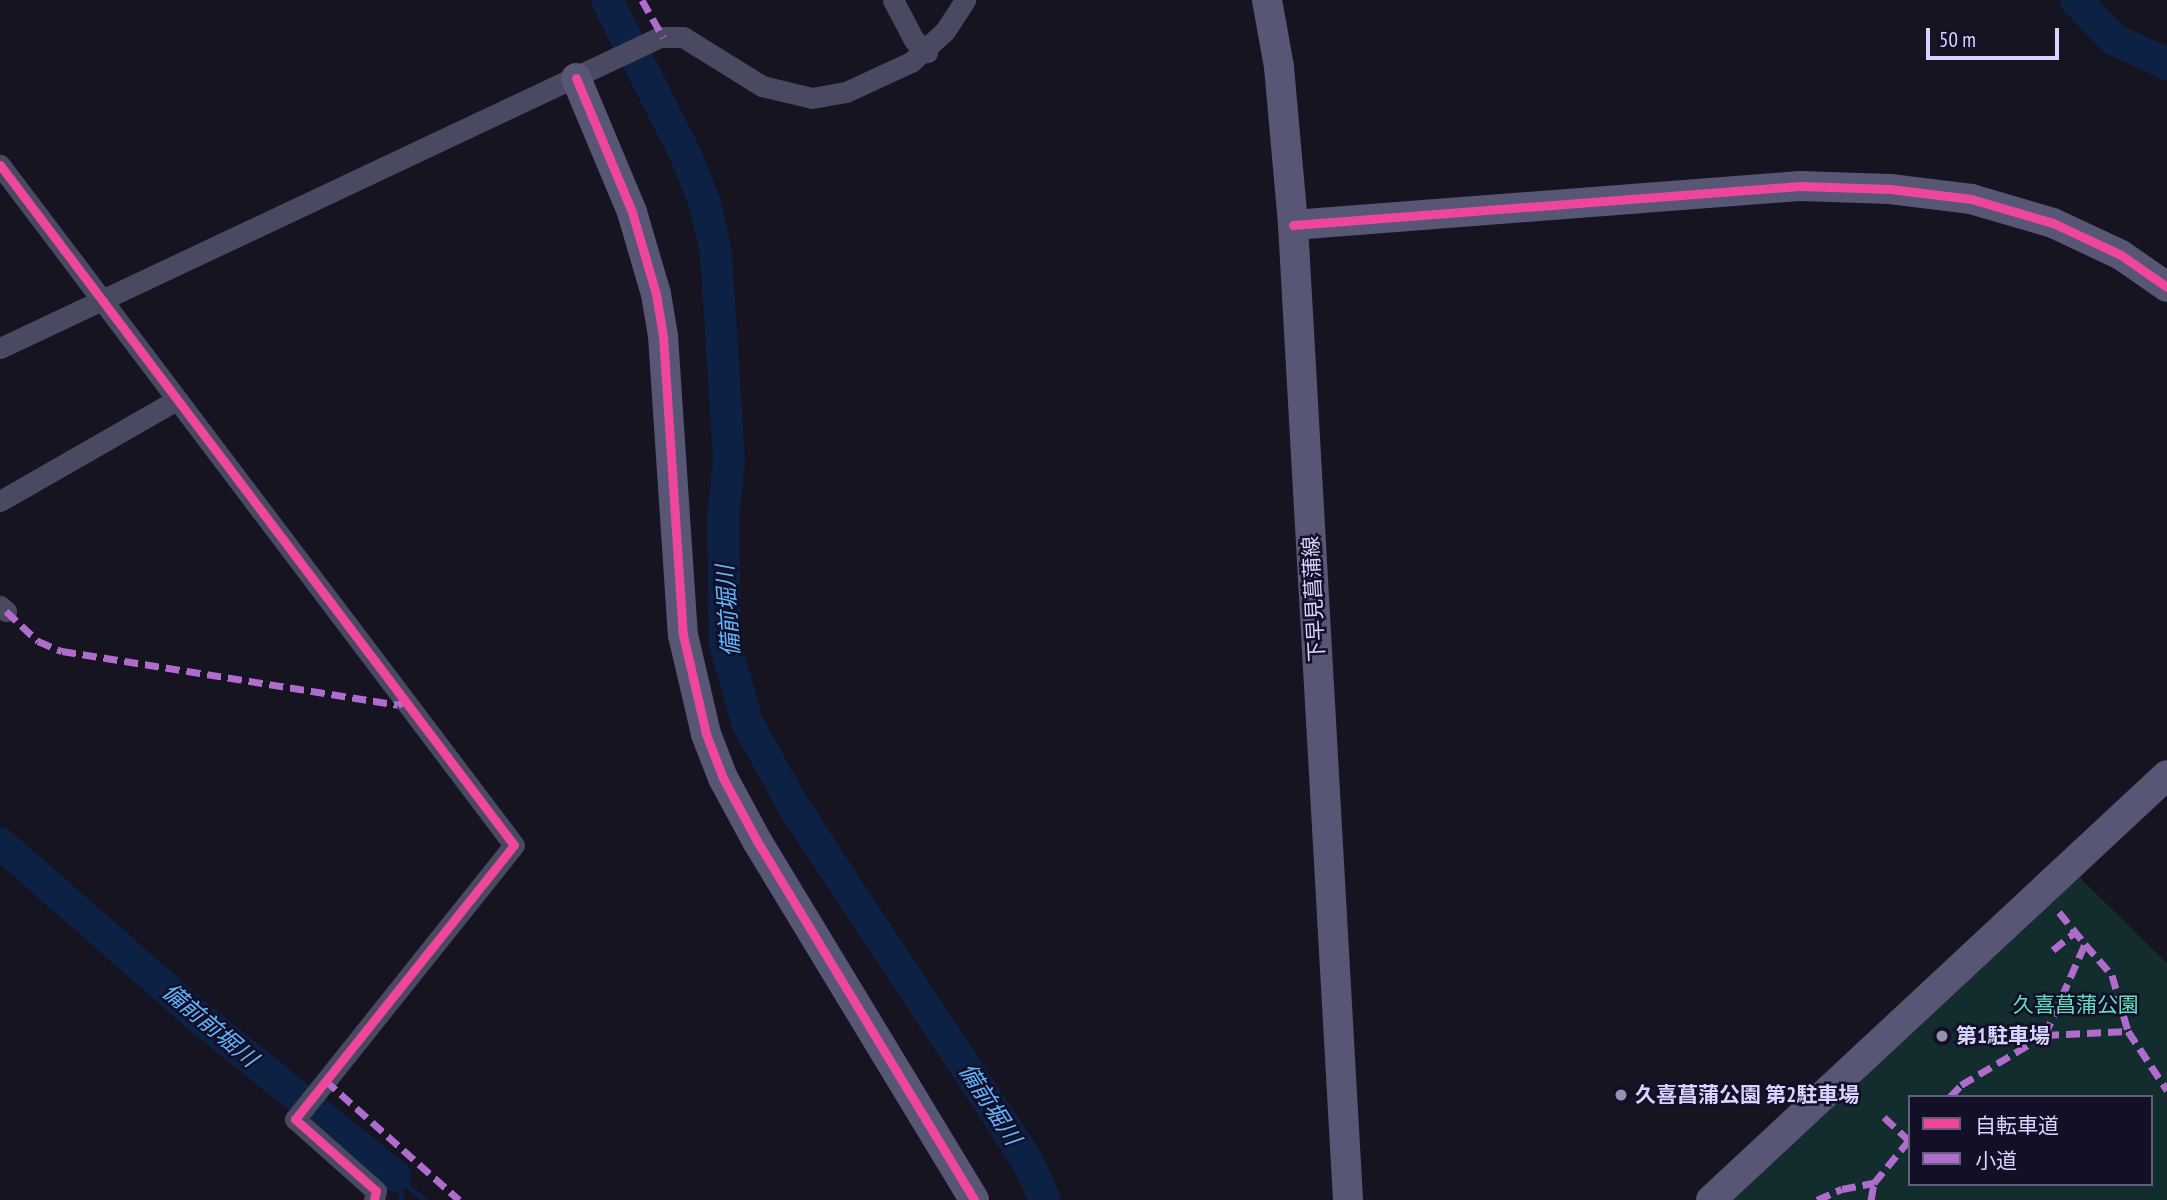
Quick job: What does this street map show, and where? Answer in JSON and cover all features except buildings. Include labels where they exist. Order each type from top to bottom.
[{"type":"street","points":[[893,0],[914,40],[927,52]]},
{"type":"street","points":[[0,348],[660,37],[683,37],[762,86],[813,98],[864,85],[927,52],[965,0]]},
{"type":"street","name":"下早見菖蒲線","points":[[1267,0],[1280,79],[1293,225],[1348,1200]]},
{"type":"street","points":[[584,74],[632,212],[656,294],[663,336],[683,635],[706,734],[757,841],[974,1200]]},
{"type":"street","points":[[0,165],[514,845],[295,1119],[376,1191],[374,1200]]},
{"type":"street","points":[[1293,225],[1800,186],[1890,189],[1971,199],[2053,223],[2121,255],[2167,287]]},
{"type":"street","points":[[0,501],[176,400]]},
{"type":"street","points":[[1711,1200],[2167,775]]},
{"type":"green space","name":"久喜菖蒲公園","points":[[2079,877],[2167,963],[2167,1200],[1733,1200]]},
{"type":"waterway","name":"備前堀川","points":[[607,0],[687,158],[705,204],[716,253],[729,459],[723,521],[725,644],[747,722],[794,807],[1028,1162],[1045,1200]]},
{"type":"waterway","points":[[2076,0],[2113,39],[2167,64]]},
{"type":"waterway","name":"備前前堀川","points":[[0,843],[194,1013],[395,1176]]},
{"type":"waterway","name":"備前前堀川","points":[[395,1176],[425,1200]]},
{"type":"waterway","points":[[395,1176],[402,1200]]},
{"type":"marked path","points":[[642,0],[663,37]]},
{"type":"marked path","points":[[6,611],[38,641],[62,651],[398,705],[406,700]]},
{"type":"marked path","points":[[2059,912],[2085,944]]},
{"type":"marked path","points":[[2053,950],[2075,932]]},
{"type":"marked path","points":[[1952,1095],[1961,1085],[2045,1035],[2085,944],[2112,975],[2128,1031],[2167,1090]]},
{"type":"marked path","points":[[2045,1035],[2128,1031]]},
{"type":"marked path","points":[[325,1080],[459,1200]]},
{"type":"marked path","points":[[1884,1117],[1908,1139]]},
{"type":"marked path","points":[[1817,1200],[1842,1189],[1874,1183],[1908,1141]]},
{"type":"marked path","points":[[1871,1200],[1874,1183]]},
{"type":"cycle path","points":[[576,78],[632,212],[656,294],[663,336],[683,635],[706,734],[723,778],[757,841],[974,1200]]},
{"type":"cycle path","points":[[0,165],[514,845],[295,1119],[376,1191],[374,1200]]},
{"type":"cycle path","points":[[1293,225],[1800,186],[1890,189],[1971,199],[2053,223],[2121,255],[2167,287]]},
{"type":"place","name":"第1駐車場","points":[[1942,1036]]},
{"type":"place","name":"久喜菖蒲公園 第2駐車場","points":[[1621,1095]]}]
